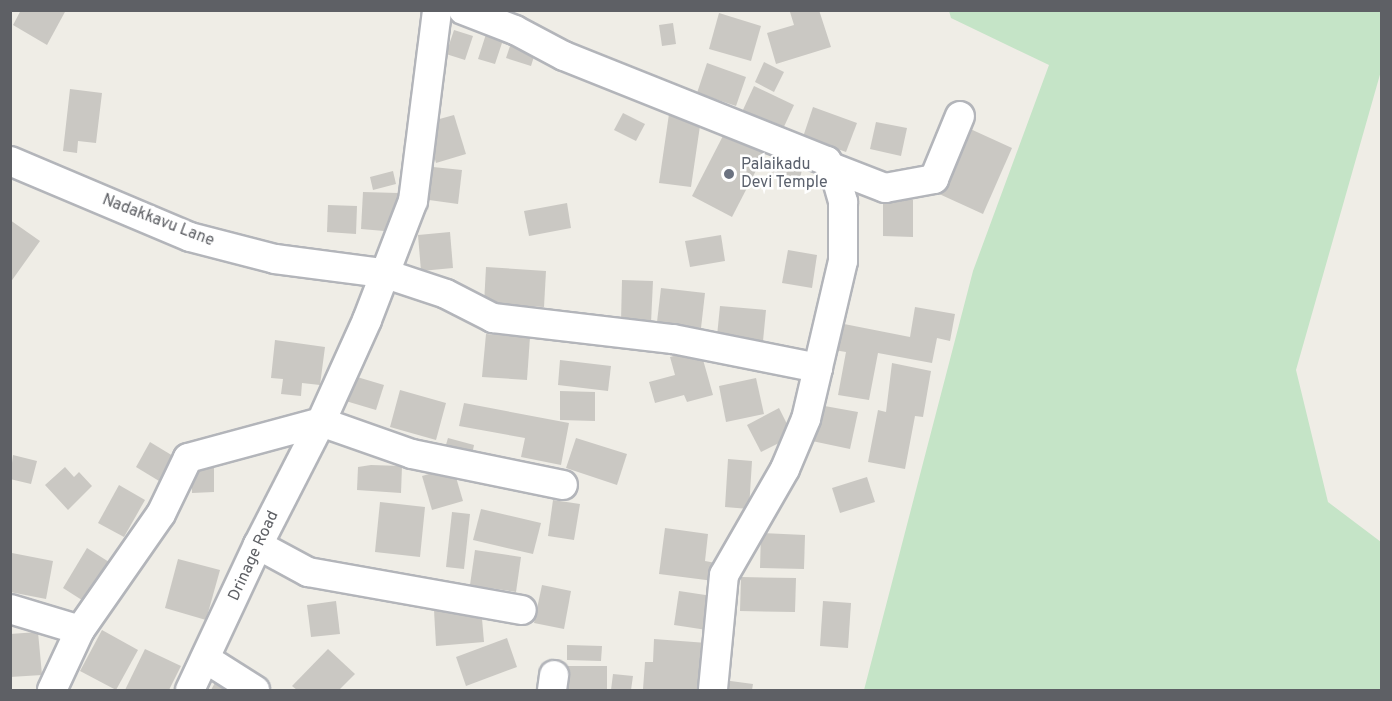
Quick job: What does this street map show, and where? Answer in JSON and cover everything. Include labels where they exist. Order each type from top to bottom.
[{"type":"street","name":"Drinage Road","points":[[190,690],[258,545],[321,422],[367,320],[383,273],[413,201],[437,10]]},
{"type":"street","points":[[463,10],[515,30],[564,56],[827,161],[831,167],[843,202],[843,261],[806,419],[784,469],[724,575],[713,690]]},
{"type":"street","points":[[831,167],[885,188],[934,179],[960,116]]},
{"type":"street","name":"Nadakkavu Lane","points":[[10,161],[190,237],[275,259],[383,273],[446,294],[493,318],[673,339],[818,368]]},
{"type":"street","points":[[52,690],[80,630],[160,514],[188,458],[321,422],[412,454],[563,485]]},
{"type":"street","points":[[258,545],[308,572],[522,610]]},
{"type":"street","points":[[10,609],[80,630]]},
{"type":"street","points":[[206,659],[255,690]]},
{"type":"green space","points":[[949,11],[1381,11],[1381,71],[1296,370],[1328,502],[1381,542],[1381,690],[864,690],[973,271],[1049,65],[951,18]]},
{"type":"building","points":[[21,10],[66,10],[47,45],[13,25]]},
{"type":"building","points":[[819,10],[831,47],[776,64],[767,33],[794,25],[790,12]]},
{"type":"building","points":[[719,13],[761,26],[751,61],[709,49]]},
{"type":"building","points":[[673,23],[676,44],[662,46],[659,25]]},
{"type":"building","points":[[454,30],[473,36],[465,60],[446,54]]},
{"type":"building","points":[[487,31],[537,47],[531,66],[506,58],[510,46],[502,43],[495,64],[478,59]]},
{"type":"building","points":[[764,62],[784,72],[774,92],[755,82]]},
{"type":"building","points":[[707,63],[746,77],[736,106],[697,93]]},
{"type":"building","points":[[754,86],[794,105],[782,131],[742,112]]},
{"type":"building","points":[[70,89],[102,93],[96,143],[78,141],[77,153],[63,151]]},
{"type":"building","points":[[813,107],[857,123],[846,152],[803,137]]},
{"type":"building","points":[[623,113],[645,124],[636,141],[614,130]]},
{"type":"building","points":[[669,114],[701,119],[691,187],[659,183]]},
{"type":"building","points":[[454,115],[466,154],[436,163],[425,123]]},
{"type":"building","points":[[876,122],[907,128],[901,156],[870,149]]},
{"type":"building","points":[[966,127],[1012,148],[983,214],[937,193]]},
{"type":"building","name":"Palaikadu Devi Temple","points":[[726,130],[766,151],[732,217],[692,196]]},
{"type":"building","points":[[776,152],[805,158],[800,178],[771,172]]},
{"type":"building","points":[[433,167],[462,170],[458,204],[429,200]]},
{"type":"building","points":[[393,171],[396,184],[373,190],[370,177]]},
{"type":"building","points":[[363,192],[398,193],[396,232],[361,229]]},
{"type":"building","points":[[883,199],[913,200],[913,237],[883,236]]},
{"type":"building","points":[[567,203],[571,228],[529,236],[524,211]]},
{"type":"building","points":[[328,205],[357,206],[356,234],[327,232]]},
{"type":"building","points":[[10,220],[40,241],[10,283]]},
{"type":"building","points":[[450,232],[453,268],[421,271],[418,235]]},
{"type":"building","points":[[721,235],[725,261],[690,267],[685,241]]},
{"type":"building","points":[[788,250],[817,255],[812,288],[782,283]]},
{"type":"building","points":[[486,267],[546,271],[544,307],[484,304]]},
{"type":"building","points":[[622,280],[653,281],[651,323],[621,322]]},
{"type":"building","points":[[661,288],[705,293],[701,328],[657,322]]},
{"type":"building","points":[[720,306],[766,310],[763,341],[717,336]]},
{"type":"building","points":[[915,307],[955,314],[950,341],[937,338],[932,363],[878,353],[869,400],[838,395],[846,352],[834,350],[839,323],[910,337]]},
{"type":"building","points":[[486,334],[530,337],[527,380],[482,377]]},
{"type":"building","points":[[275,340],[325,347],[320,385],[302,383],[301,396],[281,394],[283,379],[271,378]]},
{"type":"building","points":[[700,349],[713,395],[687,402],[684,395],[655,403],[649,382],[675,375],[670,357]]},
{"type":"building","points":[[560,360],[611,366],[608,391],[558,385]]},
{"type":"building","points":[[892,363],[931,371],[923,417],[915,416],[905,469],[868,462],[878,410],[886,412]]},
{"type":"building","points":[[347,374],[384,385],[376,410],[339,399]]},
{"type":"building","points":[[756,378],[764,414],[726,422],[719,386]]},
{"type":"building","points":[[400,390],[446,403],[436,440],[390,427]]},
{"type":"building","points":[[560,391],[595,392],[595,421],[560,420]]},
{"type":"building","points":[[464,403],[569,423],[561,465],[521,457],[525,438],[459,426]]},
{"type":"building","points":[[819,405],[858,412],[850,449],[812,441]]},
{"type":"building","points":[[779,408],[793,436],[761,452],[747,425]]},
{"type":"building","points":[[448,438],[474,445],[472,455],[445,448]]},
{"type":"building","points":[[576,438],[627,454],[617,485],[566,468]]},
{"type":"building","points":[[150,442],[178,459],[164,484],[136,467]]},
{"type":"building","points":[[13,455],[37,461],[31,484],[10,479]]},
{"type":"building","points":[[728,459],[752,461],[749,509],[725,507]]},
{"type":"building","points":[[214,462],[214,492],[192,493],[191,463]]},
{"type":"building","points":[[402,466],[401,493],[357,490],[358,467]]},
{"type":"building","points":[[65,467],[74,477],[79,472],[92,486],[68,510],[45,485]]},
{"type":"building","points":[[453,467],[463,501],[432,510],[422,476]]},
{"type":"building","points":[[867,477],[875,502],[840,513],[832,488]]},
{"type":"building","points":[[119,485],[145,500],[124,537],[98,523]]},
{"type":"building","points":[[553,500],[580,504],[574,540],[548,536]]},
{"type":"building","points":[[380,502],[425,507],[420,557],[375,552]]},
{"type":"building","points":[[481,509],[541,523],[533,554],[473,540]]},
{"type":"building","points":[[452,512],[470,514],[464,569],[446,567]]},
{"type":"building","points":[[665,528],[708,534],[705,561],[716,563],[714,581],[659,574]]},
{"type":"building","points":[[761,533],[805,535],[804,569],[760,568]]},
{"type":"building","points":[[87,548],[109,562],[85,602],[63,588]]},
{"type":"building","points":[[475,550],[521,557],[516,592],[470,585]]},
{"type":"building","points":[[12,553],[53,561],[46,599],[10,592]]},
{"type":"building","points":[[178,559],[220,570],[206,620],[165,608]]},
{"type":"building","points":[[741,577],[796,578],[795,612],[740,611]]},
{"type":"building","points":[[542,585],[571,591],[564,629],[534,623]]},
{"type":"building","points":[[679,591],[712,596],[707,630],[674,625]]},
{"type":"building","points":[[336,601],[340,634],[311,637],[307,605]]},
{"type":"building","points":[[823,601],[851,603],[848,648],[820,646]]},
{"type":"building","points":[[481,607],[484,642],[436,646],[434,610]]},
{"type":"building","points":[[102,630],[138,650],[116,690],[80,671]]},
{"type":"building","points":[[38,632],[42,675],[10,677],[10,634]]},
{"type":"building","points":[[507,638],[517,667],[466,686],[456,657]]},
{"type":"building","points":[[654,639],[707,643],[706,690],[643,689],[645,662],[653,662]]},
{"type":"building","points":[[567,645],[602,646],[601,661],[567,660]]},
{"type":"building","points":[[145,649],[181,666],[169,690],[125,690]]},
{"type":"building","points":[[328,649],[355,674],[339,690],[297,690],[292,686]]},
{"type":"building","points":[[564,666],[607,666],[607,690],[564,690]]},
{"type":"building","points":[[613,674],[633,676],[631,690],[611,690]]},
{"type":"building","points":[[217,679],[231,690],[211,690]]},
{"type":"building","points":[[723,680],[753,684],[752,690],[722,690]]},
{"type":"place","name":"Palaikadu Devi Temple","points":[[729,174]]}]
